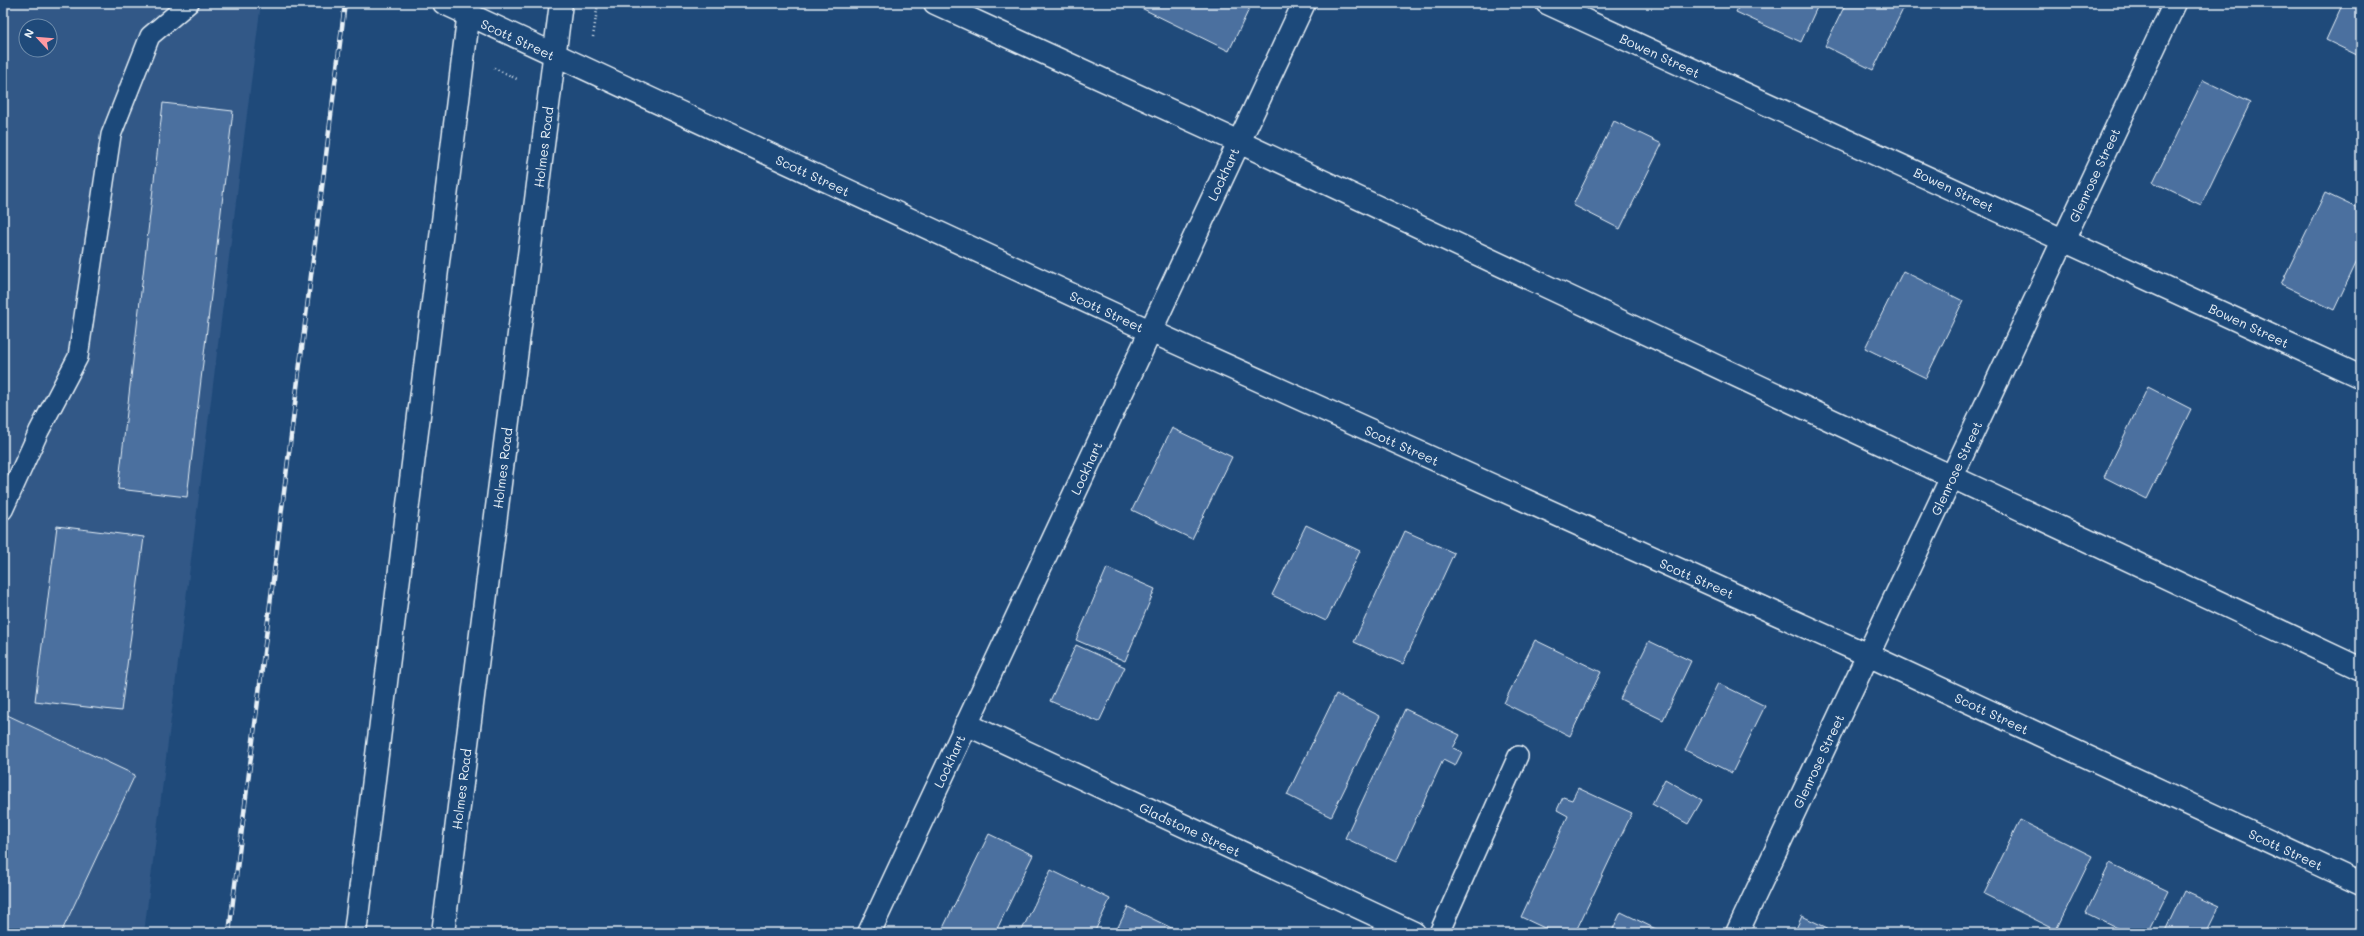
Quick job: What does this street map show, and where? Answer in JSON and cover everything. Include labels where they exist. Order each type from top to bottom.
[{"type":"main road","name":"Scott Street","points":[[444,3],[469,9],[555,56],[1150,331],[1868,655],[2361,884]]},
{"type":"main road","name":"Holmes Road","points":[[443,933],[561,3]]},
{"type":"main road","points":[[935,3],[1238,142],[2361,669]]},
{"type":"main road","name":"Lockhart","points":[[869,933],[1304,3]]},
{"type":"main road","name":"Bowen Street","points":[[1547,3],[2361,377]]},
{"type":"main road","name":"Glenrose Street","points":[[1737,933],[2175,3]]},
{"type":"main road","points":[[356,933],[469,9]]},
{"type":"main road","name":"Gladstone Street","points":[[966,724],[1414,933]]},
{"type":"lane","points":[[3,510],[39,431],[78,357],[111,135],[150,36],[189,3]]},
{"type":"lane","points":[[1439,933],[1518,756]]},
{"type":"path","points":[[593,44],[598,3]]},
{"type":"path","points":[[492,66],[517,79]]},
{"type":"shaded area","points":[[3,3],[261,3],[144,933],[3,933]]},
{"type":"building","points":[[1136,3],[1252,3],[1229,51],[1135,5]]},
{"type":"building","points":[[1740,3],[1819,3],[1801,42],[1736,12]]},
{"type":"building","points":[[1846,3],[1906,3],[1873,70],[1825,46]]},
{"type":"building","points":[[2343,3],[2361,3],[2361,57],[2326,40]]},
{"type":"building","points":[[2203,80],[2250,103],[2201,205],[2153,182]]},
{"type":"building","points":[[163,103],[233,111],[187,497],[118,489]]},
{"type":"building","points":[[1614,121],[1662,144],[1620,229],[1573,205]]},
{"type":"building","points":[[2325,193],[2361,210],[2361,253],[2334,310],[2281,284]]},
{"type":"building","points":[[1903,271],[1963,301],[1926,378],[1865,348]]},
{"type":"building","points":[[2148,387],[2191,409],[2147,499],[2104,477]]},
{"type":"building","points":[[1172,428],[1232,457],[1192,539],[1132,510]]},
{"type":"building","points":[[1306,525],[1360,551],[1326,621],[1272,595]]},
{"type":"building","points":[[57,526],[144,537],[121,711],[35,701]]},
{"type":"building","points":[[1405,531],[1454,553],[1403,664],[1354,642]]},
{"type":"building","points":[[1107,568],[1155,589],[1125,661],[1076,640]]},
{"type":"building","points":[[1535,640],[1601,672],[1570,736],[1504,703]]},
{"type":"building","points":[[1649,641],[1691,661],[1663,720],[1620,699]]},
{"type":"building","points":[[1076,645],[1125,667],[1099,722],[1050,701]]},
{"type":"building","points":[[1718,683],[1765,706],[1732,773],[1685,750]]},
{"type":"building","points":[[1336,694],[1380,716],[1331,817],[1287,795]]},
{"type":"building","points":[[1405,709],[1460,735],[1453,748],[1462,752],[1455,766],[1443,760],[1396,862],[1345,838]]},
{"type":"building","points":[[3,713],[135,775],[61,933],[3,933]]},
{"type":"building","points":[[1665,779],[1702,800],[1688,824],[1652,804]]},
{"type":"building","points":[[1578,788],[1632,813],[1575,933],[1555,933],[1521,917],[1568,816],[1557,810],[1563,797],[1572,800]]},
{"type":"building","points":[[2020,820],[2092,856],[2056,930],[1984,894]]},
{"type":"building","points":[[989,834],[1033,855],[995,933],[948,933],[942,930]]},
{"type":"building","points":[[2110,863],[2168,891],[2147,933],[2127,933],[2086,913]]},
{"type":"building","points":[[1051,870],[1110,899],[1094,933],[1028,933],[1022,930]]},
{"type":"building","points":[[2184,891],[2219,907],[2206,933],[2164,933]]},
{"type":"building","points":[[1128,907],[1182,933],[1115,933]]},
{"type":"building","points":[[1621,912],[1662,932],[1662,933],[1611,933]]},
{"type":"building","points":[[1802,916],[1838,933],[1794,933]]},
{"type":"railway","points":[[229,933],[345,3]]}]
